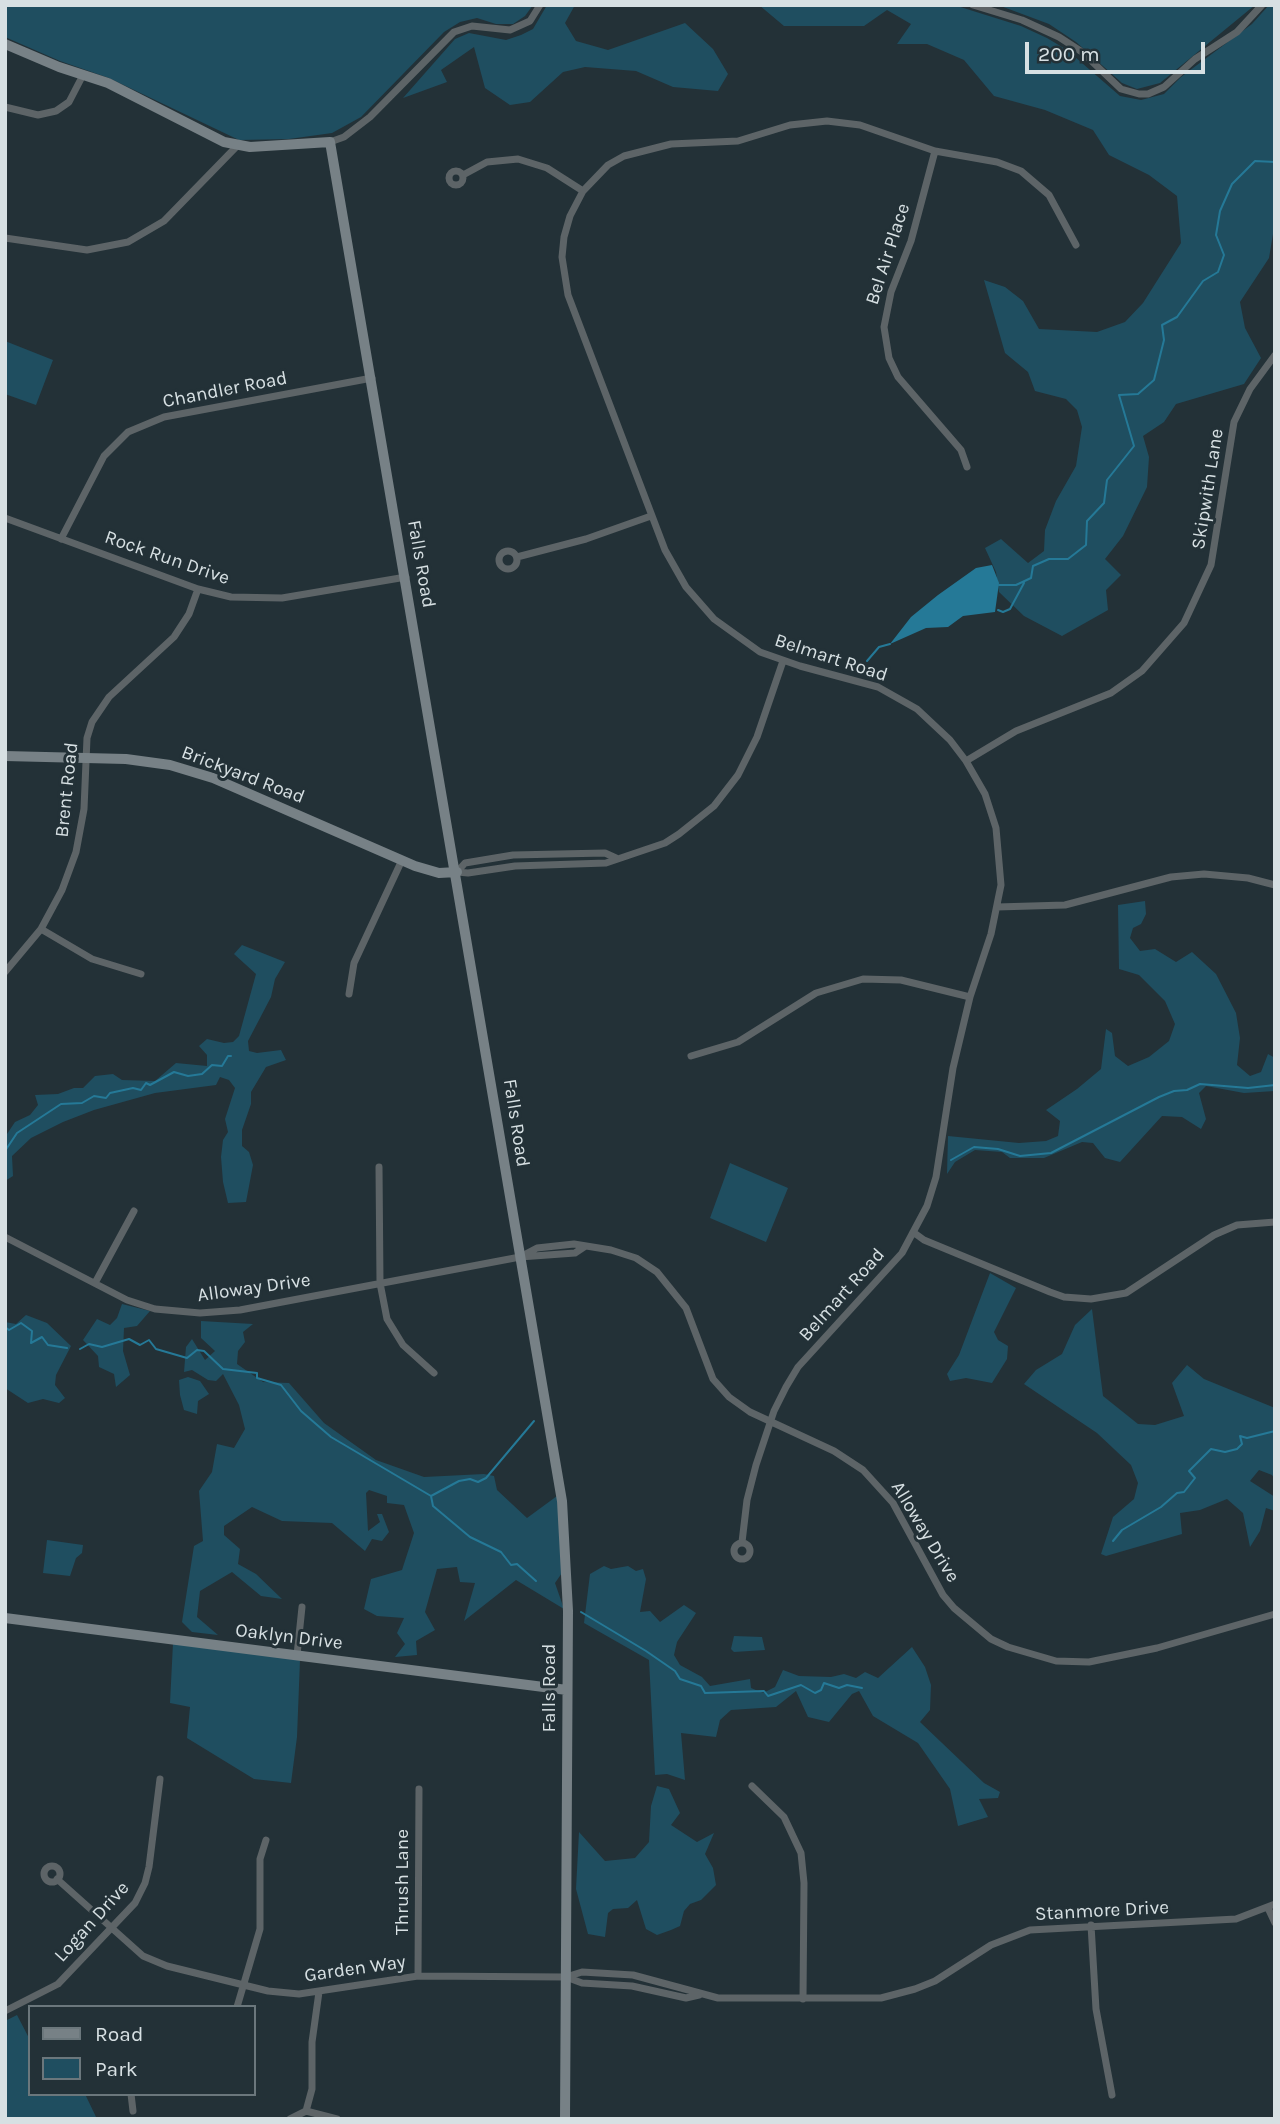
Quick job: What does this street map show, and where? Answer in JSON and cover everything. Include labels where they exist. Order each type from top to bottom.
[{"type":"main road","points":[[5,44],[108,83],[236,146],[330,142]]},
{"type":"main road","name":"Falls Road","points":[[330,142],[457,872],[562,1501],[567,1597],[565,2119]]},
{"type":"main road","name":"Brickyard Road","points":[[5,756],[151,761],[191,770],[402,860],[439,873],[457,872]]},
{"type":"main road","points":[[439,873],[459,890]]},
{"type":"main road","name":"Oaklyn Drive","points":[[5,1618],[567,1690]]},
{"type":"street","points":[[330,142],[344,137],[370,117],[454,32],[472,26],[510,30],[530,21],[540,5]]},
{"type":"street","points":[[973,5],[1022,20],[1059,37],[1082,52],[1121,89],[1139,94],[1148,94],[1164,87],[1195,59],[1237,32],[1262,5]]},
{"type":"street","points":[[5,107],[38,115],[56,111],[69,102],[83,75]]},
{"type":"street","name":"Belmart Road","points":[[742,1542],[747,1500],[771,1421],[798,1367],[889,1269],[927,1206],[936,1177],[953,1068],[970,998],[992,934],[997,907],[1001,866],[996,828],[985,794],[966,761],[935,724],[896,696],[858,680],[783,661],[740,640],[701,607],[673,567],[651,516],[564,281],[564,237],[570,216],[583,191],[608,165],[641,149],[671,144],[724,144],[803,123],[827,121],[860,125],[935,151],[997,162],[1021,171],[1049,195],[1076,244]]},
{"type":"street","points":[[5,238],[87,250],[128,242],[164,220],[236,146]]},
{"type":"street","name":"Bel Air Place","points":[[935,151],[911,241],[891,292],[884,327],[889,358],[898,377],[961,450],[967,467]]},
{"type":"street","points":[[463,175],[487,162],[518,159],[547,168],[583,191]]},
{"type":"street","name":"Skipwith Lane","points":[[966,761],[1016,731],[1111,693],[1142,671],[1184,623],[1211,565],[1234,422],[1250,388],[1275,355]]},
{"type":"street","name":"Chandler Road","points":[[61,538],[104,456],[128,432],[164,417],[372,378]]},
{"type":"street","points":[[517,557],[586,539],[651,516]]},
{"type":"street","name":"Rock Run Drive","points":[[5,519],[198,589],[231,597],[282,598],[406,577]]},
{"type":"street","name":"Brent Road","points":[[5,972],[41,929],[62,890],[77,847],[84,809],[87,738],[98,710],[174,638],[189,614],[198,589]]},
{"type":"street","name":"Brickyard Road","points":[[457,872],[465,863],[513,855],[605,853],[616,858],[638,853],[679,834],[728,791],[757,737],[783,661]]},
{"type":"street","points":[[348,995],[354,963],[402,860]]},
{"type":"street","points":[[997,907],[1065,905],[1171,877],[1204,874],[1248,878],[1275,885]]},
{"type":"street","points":[[41,929],[92,960],[141,974]]},
{"type":"street","points":[[691,1056],[738,1042],[816,993],[863,979],[901,980],[970,998]]},
{"type":"street","points":[[379,1167],[380,1283],[393,1332],[434,1373]]},
{"type":"street","points":[[95,1283],[134,1211]]},
{"type":"street","points":[[913,1232],[924,1240],[1050,1293],[1091,1299],[1126,1293],[1214,1235],[1237,1225],[1275,1222]]},
{"type":"street","name":"Alloway Drive","points":[[5,1237],[127,1300],[155,1309],[200,1313],[240,1310],[520,1258],[537,1248],[574,1244],[613,1251],[636,1258],[657,1272],[686,1308],[713,1379],[741,1406],[834,1451],[863,1470],[892,1503],[943,1595],[954,1608],[991,1639],[1008,1647],[1056,1661],[1089,1662],[1157,1648],[1275,1614]]},
{"type":"street","points":[[297,1655],[302,1607]]},
{"type":"street","name":"Logan Drive","points":[[5,2011],[58,1984],[135,1903],[145,1883],[160,1779]]},
{"type":"street","points":[[752,1786],[784,1817],[801,1853],[804,1883],[803,1999]]},
{"type":"street","name":"Thrush Lane","points":[[418,1976],[419,1788]]},
{"type":"street","points":[[238,2005],[260,1929],[260,1859],[266,1840]]},
{"type":"street","name":"Garden Way","points":[[57,1880],[132,1949],[153,1961],[284,1993],[319,1992],[372,1981],[418,1976],[566,1977]]},
{"type":"street","name":"Stanmore Drive","points":[[566,1977],[582,1972],[633,1975],[688,1989],[700,1995],[854,2000],[913,1990],[940,1978],[1013,1935],[1049,1926],[1215,1921],[1242,1917],[1271,1906],[1275,1923]]},
{"type":"street","points":[[1091,1925],[1096,2009],[1112,2095]]},
{"type":"street","points":[[306,2111],[312,2089],[312,2042],[319,1992]]},
{"type":"street","points":[[131,2096],[133,2111]]},
{"type":"street","points":[[290,2119],[306,2111],[337,2119]]},
{"type":"green space","points":[[5,5],[533,5],[525,16],[513,24],[496,24],[477,18],[460,22],[444,32],[361,117],[332,133],[289,139],[239,140],[109,78],[60,61],[5,37]]},
{"type":"green space","points":[[547,5],[575,5],[565,23],[576,41],[608,50],[685,23],[713,49],[728,74],[718,91],[673,87],[636,71],[585,67],[563,72],[530,102],[510,105],[485,88],[474,47],[441,70],[447,82],[403,98],[455,39],[469,33],[506,40],[521,35],[533,29]]},
{"type":"green space","points":[[759,5],[954,5],[1021,26],[1047,38],[1067,50],[1120,96],[1141,100],[1164,94],[1181,77],[1252,24],[1269,5],[1275,5],[1275,222],[1269,258],[1240,302],[1245,328],[1261,358],[1244,384],[1176,404],[1164,422],[1143,436],[1149,457],[1147,487],[1123,536],[1105,559],[1121,575],[1106,590],[1108,610],[1062,636],[1024,616],[999,592],[996,572],[985,548],[1001,539],[1028,563],[1044,551],[1045,530],[1056,501],[1076,466],[1082,427],[1077,410],[1066,399],[1035,391],[1028,372],[1005,353],[984,280],[1005,287],[1023,301],[1039,329],[1097,332],[1125,322],[1143,303],[1181,243],[1177,196],[1149,175],[1109,155],[1093,130],[1045,110],[994,96],[964,60],[927,44],[897,44],[911,24],[887,10],[864,26],[784,26]]},
{"type":"green space","points":[[998,5],[1255,5],[1160,83],[1137,89],[1122,83],[1076,42],[1049,24]]},
{"type":"green space","points":[[5,341],[53,360],[36,405],[5,394]]},
{"type":"green space","points":[[1145,901],[1146,914],[1141,924],[1133,928],[1130,938],[1140,951],[1155,949],[1176,962],[1192,952],[1216,974],[1236,1013],[1240,1038],[1237,1065],[1250,1076],[1261,1072],[1268,1054],[1275,1058],[1275,1091],[1244,1093],[1206,1086],[1199,1093],[1206,1119],[1201,1129],[1182,1117],[1162,1116],[1120,1162],[1105,1158],[1093,1143],[1082,1142],[1044,1158],[1010,1158],[1002,1152],[975,1150],[955,1162],[947,1174],[948,1136],[1019,1143],[1046,1141],[1058,1136],[1060,1121],[1046,1110],[1101,1069],[1106,1029],[1112,1033],[1115,1056],[1128,1066],[1149,1057],[1169,1041],[1175,1024],[1165,1001],[1139,975],[1119,969],[1118,905]]},
{"type":"green space","points":[[242,945],[285,962],[275,979],[271,997],[248,1041],[249,1051],[257,1053],[281,1050],[286,1060],[266,1067],[251,1092],[251,1104],[242,1130],[242,1146],[249,1152],[253,1165],[246,1202],[228,1203],[223,1182],[221,1157],[223,1140],[228,1132],[225,1119],[235,1088],[229,1080],[220,1077],[216,1085],[155,1093],[94,1110],[63,1122],[31,1138],[12,1156],[13,1176],[5,1181],[5,1137],[15,1122],[30,1115],[38,1105],[35,1095],[58,1094],[74,1088],[83,1088],[95,1076],[113,1074],[122,1080],[155,1081],[176,1063],[207,1066],[207,1055],[199,1046],[207,1039],[233,1042],[239,1036],[256,974],[234,954]]},
{"type":"green space","points":[[730,1163],[788,1188],[766,1242],[710,1218]]},
{"type":"green space","points":[[990,1273],[1016,1288],[994,1332],[998,1340],[1008,1346],[1007,1359],[992,1383],[966,1378],[950,1381],[947,1374],[959,1355]]},
{"type":"green space","points":[[122,1304],[150,1311],[137,1326],[124,1328],[123,1351],[130,1375],[116,1387],[114,1374],[99,1367],[98,1356],[83,1340],[97,1319],[110,1325],[117,1318]]},
{"type":"green space","points":[[1092,1309],[1103,1396],[1138,1424],[1155,1425],[1184,1416],[1172,1383],[1187,1365],[1204,1379],[1275,1408],[1275,1480],[1272,1475],[1259,1470],[1250,1481],[1275,1497],[1275,1511],[1266,1508],[1260,1531],[1250,1547],[1243,1513],[1227,1499],[1200,1510],[1180,1513],[1182,1534],[1106,1556],[1101,1554],[1113,1517],[1134,1499],[1138,1483],[1131,1465],[1097,1433],[1024,1384],[1036,1370],[1062,1354],[1075,1325]]},
{"type":"green space","points":[[26,1315],[47,1323],[71,1346],[56,1375],[55,1385],[65,1398],[59,1403],[43,1399],[28,1403],[5,1388],[5,1322],[16,1324]]},
{"type":"green space","points":[[201,1321],[253,1324],[243,1332],[245,1342],[238,1351],[237,1364],[263,1382],[289,1383],[324,1423],[376,1460],[424,1477],[484,1474],[494,1476],[497,1490],[527,1518],[557,1496],[564,1570],[555,1583],[564,1609],[516,1580],[464,1621],[475,1583],[460,1582],[457,1567],[437,1569],[425,1612],[435,1630],[416,1641],[417,1655],[395,1657],[405,1644],[397,1633],[404,1618],[377,1616],[364,1609],[371,1579],[402,1570],[414,1533],[404,1505],[387,1503],[387,1496],[369,1490],[366,1493],[368,1531],[380,1522],[377,1514],[382,1514],[389,1532],[382,1541],[372,1539],[365,1551],[332,1523],[282,1521],[252,1507],[224,1526],[224,1535],[240,1549],[238,1564],[256,1574],[282,1599],[261,1596],[232,1572],[200,1591],[197,1617],[218,1635],[192,1632],[182,1622],[194,1546],[203,1541],[199,1491],[212,1472],[217,1444],[234,1448],[245,1429],[239,1405],[223,1374],[216,1381],[208,1380],[192,1370],[184,1372],[186,1347],[192,1339],[205,1360],[215,1351],[201,1338]]},
{"type":"green space","points":[[188,1377],[200,1381],[209,1394],[198,1401],[197,1414],[184,1410],[180,1395],[179,1380]]},
{"type":"green space","points":[[47,1540],[83,1545],[82,1553],[76,1558],[70,1576],[43,1573]]},
{"type":"green space","points":[[604,1566],[611,1569],[628,1566],[636,1571],[643,1569],[646,1579],[640,1612],[650,1611],[660,1622],[684,1605],[696,1613],[677,1642],[674,1655],[680,1665],[702,1677],[710,1686],[750,1679],[751,1688],[763,1693],[775,1687],[783,1670],[799,1676],[831,1677],[844,1674],[856,1678],[865,1672],[878,1678],[912,1647],[925,1667],[931,1685],[930,1710],[920,1722],[984,1783],[1000,1792],[998,1798],[979,1799],[988,1817],[958,1826],[950,1789],[918,1743],[873,1716],[859,1691],[852,1694],[829,1722],[808,1717],[796,1691],[776,1707],[731,1710],[720,1720],[716,1737],[681,1733],[685,1780],[667,1774],[655,1775],[649,1660],[584,1623],[590,1574]]},
{"type":"green space","points":[[734,1636],[762,1637],[765,1650],[734,1652],[731,1649]]},
{"type":"green space","points":[[173,1643],[300,1660],[297,1737],[291,1783],[254,1779],[187,1738],[190,1707],[170,1703]]},
{"type":"green space","points":[[657,1786],[669,1789],[680,1813],[671,1825],[697,1842],[714,1833],[705,1854],[713,1868],[716,1885],[701,1900],[690,1904],[684,1911],[680,1926],[671,1930],[657,1935],[646,1929],[637,1900],[628,1908],[613,1909],[608,1913],[605,1937],[588,1934],[576,1889],[579,1832],[605,1861],[635,1858],[649,1842],[651,1806]]},
{"type":"green space","points":[[17,2015],[28,2036],[28,2096],[86,2096],[97,2119],[5,2119],[5,2021]]},
{"type":"shaded area","points":[[992,565],[999,583],[995,612],[963,616],[948,627],[926,628],[890,644],[911,617],[938,595],[976,568]]},
{"type":"waterway","points":[[999,585],[1016,585],[1031,578],[1033,566],[1049,559],[1068,559],[1086,545],[1087,521],[1104,503],[1107,480],[1134,446],[1119,395],[1138,394],[1154,380],[1164,340],[1162,325],[1177,317],[1203,281],[1218,272],[1224,255],[1216,235],[1220,211],[1232,184],[1255,161],[1275,162]]},
{"type":"waterway","points":[[998,610],[1003,612],[1010,609],[1024,583]]},
{"type":"waterway","points":[[867,661],[879,647],[890,644]]},
{"type":"waterway","points":[[5,1151],[17,1133],[61,1104],[82,1103],[94,1096],[106,1098],[110,1093],[133,1088],[141,1090],[146,1083],[150,1085],[174,1072],[188,1076],[202,1074],[212,1065],[222,1066],[228,1056],[231,1056]]},
{"type":"waterway","points":[[951,1160],[974,1147],[998,1149],[1020,1156],[1051,1153],[1159,1097],[1200,1084],[1248,1088],[1275,1085]]},
{"type":"waterway","points":[[5,1327],[9,1330],[21,1323],[32,1331],[31,1343],[42,1337],[48,1345],[67,1348]]},
{"type":"waterway","points":[[80,1349],[89,1344],[102,1347],[129,1339],[140,1345],[149,1340],[156,1349],[187,1358],[197,1350],[204,1351],[223,1369],[257,1373],[257,1378],[281,1385],[301,1411],[331,1437],[431,1496],[459,1481],[470,1479],[478,1482],[486,1478],[534,1421]]},
{"type":"waterway","points":[[1113,1541],[1122,1530],[1161,1507],[1177,1493],[1184,1492],[1195,1478],[1189,1471],[1211,1449],[1225,1452],[1237,1449],[1242,1444],[1240,1436],[1247,1438],[1275,1431]]},
{"type":"waterway","points":[[431,1496],[433,1506],[470,1537],[501,1552],[511,1565],[517,1564],[536,1581]]},
{"type":"waterway","points":[[581,1612],[646,1651],[675,1671],[680,1679],[701,1686],[705,1693],[764,1691],[768,1696],[801,1685],[815,1693],[821,1690],[824,1683],[839,1688],[847,1685],[862,1688]]}]
